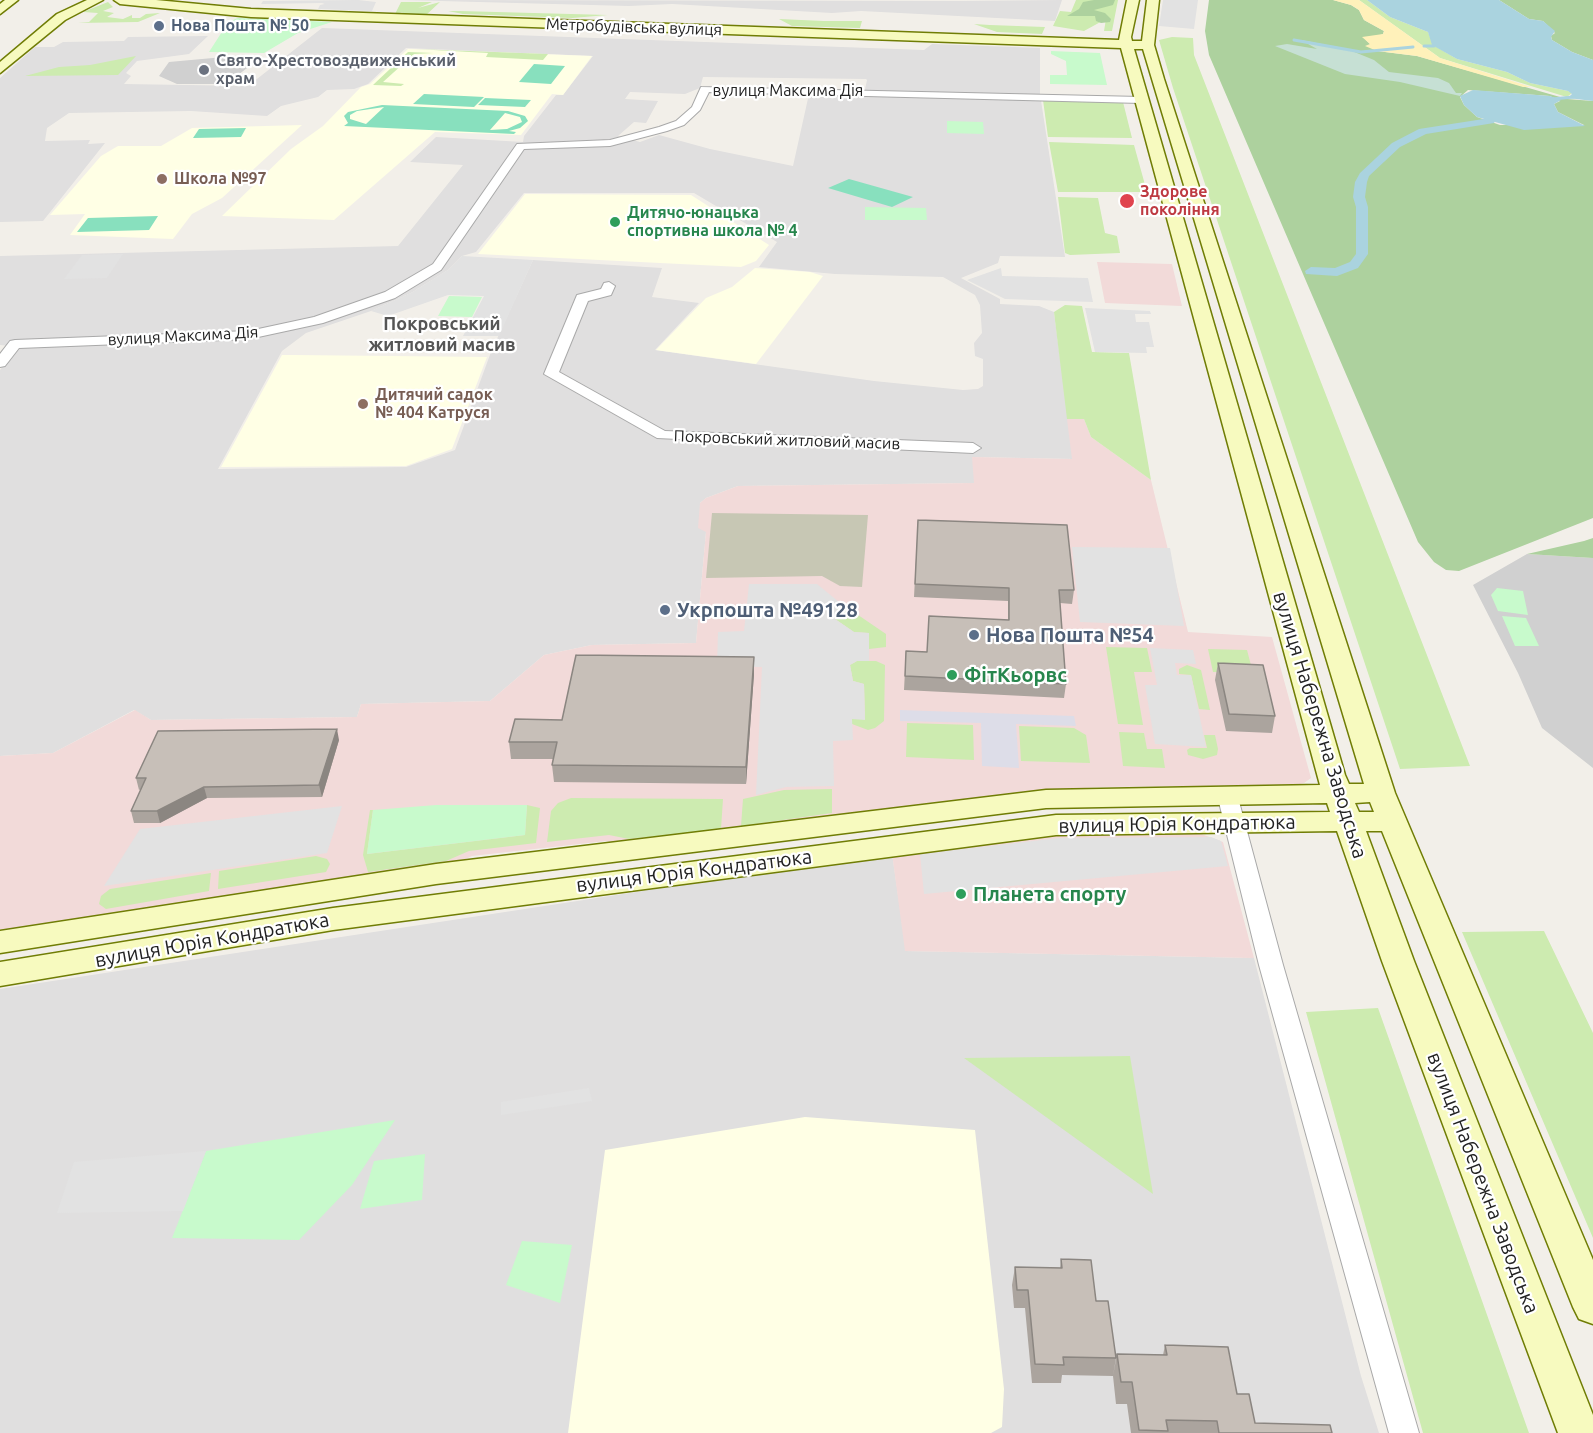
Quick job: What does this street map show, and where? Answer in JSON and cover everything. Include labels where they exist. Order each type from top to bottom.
[{"type":"main road","points":[[0,10],[12,0]]},
{"type":"main road","points":[[0,69],[61,17],[97,0]]},
{"type":"main road","name":"Метробудівська вулиця","points":[[120,0],[206,10],[376,12],[1148,45]]},
{"type":"main road","name":"вулиця Набережна Заводська","points":[[1133,0],[1126,44],[1203,324],[1342,808],[1579,1433]]},
{"type":"main road","name":"вулиця Набережна Заводська","points":[[1153,0],[1148,45],[1386,807],[1593,1307]]},
{"type":"main road","points":[[1203,324],[1234,325]]},
{"type":"main road","name":"вулиця Юрія Кондратюка","points":[[0,942],[225,922],[333,919],[1046,799],[1227,794],[1342,808]]},
{"type":"main road","name":"вулиця Юрія Кондратюка","points":[[690,859],[1056,825],[1235,824],[1342,808],[1386,807]]},
{"type":"main road","name":"вулиця Юрія Кондратюка","points":[[0,974],[225,922]]},
{"type":"street","name":"вулиця Максима Дія","points":[[0,363],[15,344],[249,335],[318,320],[390,295],[437,267],[521,146],[610,143],[663,129],[680,123],[696,108],[705,89],[1141,100]]},
{"type":"street","name":"Покровський житловий масив","points":[[609,286],[606,292],[582,298],[551,374],[662,435],[973,448]]},
{"type":"street","points":[[1227,794],[1271,965],[1404,1433]]},
{"type":"shaded area","points":[[358,0],[376,2],[372,11],[318,9],[320,5],[325,4],[322,3],[261,4],[263,1]]},
{"type":"shaded area","points":[[403,0],[1062,0],[1055,21],[861,11],[832,13],[672,4],[629,6]]},
{"type":"shaded area","points":[[1163,0],[1198,0],[1194,29],[1159,26]]},
{"type":"shaded area","points":[[322,28],[924,50],[932,44],[1040,48],[1040,94],[1065,257],[1000,256],[998,263],[961,278],[1000,299],[1000,304],[1039,306],[1054,312],[1073,459],[973,457],[975,483],[738,486],[706,498],[700,503],[706,532],[696,643],[592,645],[544,655],[490,701],[361,704],[357,717],[151,720],[134,710],[53,753],[0,756],[0,370],[19,347],[0,345],[0,256],[398,246],[463,165],[410,162],[436,137],[523,142],[524,136],[556,95],[563,95],[593,56],[406,48],[368,84],[354,89],[327,90],[318,97],[281,106],[267,116],[191,111],[69,113],[47,128],[45,141],[90,140],[88,144],[105,143],[43,221],[0,222],[0,78],[35,47],[54,47],[63,42],[124,41],[128,37],[208,36],[189,54],[137,61],[126,73],[131,76],[124,84],[248,86]],"holes":[[[703,77],[866,79],[867,80],[864,94],[809,94],[793,166],[710,149],[659,135],[640,142],[618,136],[634,122],[646,123],[658,101],[625,99],[630,92],[685,94],[700,88]],[[524,193],[694,193],[777,242],[759,267],[835,274],[943,277],[975,295],[980,305],[982,333],[974,343],[975,356],[983,359],[983,386],[978,389],[963,390],[874,381],[655,350],[699,303],[652,297],[662,268],[533,260],[491,352],[455,450],[406,467],[218,469],[282,351],[306,333],[371,311],[411,293],[448,270],[462,256],[476,252]]]},
{"type":"shaded area","points":[[1301,40],[1347,49],[1374,60],[1389,72],[1438,78],[1449,83],[1456,93],[1462,93],[1460,96],[1400,82],[1345,74],[1275,46],[1287,44],[1317,49]]},
{"type":"shaded area","points":[[408,49],[592,56],[563,95],[552,94],[521,135],[435,132],[334,220],[222,216],[291,149],[323,126],[361,87],[370,84]]},
{"type":"shaded area","name":"Свято-Хрестовоздвиженський храм","points":[[224,57],[259,59],[226,84],[177,84],[159,76],[169,62]]},
{"type":"shaded area","name":"Школа №97","points":[[302,125],[222,198],[192,214],[173,239],[70,235],[85,214],[50,215],[101,156],[118,146],[161,146],[192,128]]},
{"type":"shaded area","points":[[525,194],[691,195],[769,245],[756,261],[741,267],[478,254]]},
{"type":"shaded area","points":[[123,254],[107,278],[64,279],[82,255]]},
{"type":"shaded area","points":[[462,256],[533,260],[499,336],[463,336],[484,296],[448,295],[388,316],[371,311],[411,293],[448,270]]},
{"type":"shaded area","points":[[1097,262],[1172,264],[1182,306],[1105,303]]},
{"type":"shaded area","points":[[755,268],[810,272],[823,276],[756,364],[656,350],[706,298],[732,287]]},
{"type":"shaded area","points":[[1001,268],[1002,276],[1088,278],[1093,302],[1005,299],[967,280]]},
{"type":"shaded area","points":[[1085,308],[1150,311],[1151,314],[1135,314],[1136,322],[1149,322],[1154,347],[1146,347],[1147,353],[1095,352]]},
{"type":"shaded area","name":"Дитячий садок № 404 Катруся","points":[[282,355],[487,357],[452,449],[406,466],[221,467]]},
{"type":"shaded area","points":[[1067,419],[1084,419],[1091,437],[1151,480],[1188,632],[1272,637],[1311,778],[1304,783],[1296,785],[1098,787],[1043,791],[620,845],[606,841],[472,856],[449,866],[0,934],[0,756],[53,753],[135,710],[151,720],[357,717],[361,704],[490,701],[544,655],[592,645],[696,643],[706,532],[698,528],[700,503],[706,498],[738,486],[974,483],[972,457],[1072,459]]},
{"type":"shaded area","points":[[712,513],[868,515],[862,587],[840,586],[822,576],[706,578]]},
{"type":"shaded area","points":[[1072,547],[1170,548],[1184,626],[1080,622]]},
{"type":"shaded area","points":[[1527,554],[1593,558],[1593,768],[1542,728],[1518,673],[1473,585]]},
{"type":"shaded area","points":[[749,584],[817,584],[839,602],[835,619],[854,632],[869,633],[869,661],[857,661],[850,665],[853,681],[864,684],[865,720],[852,719],[853,740],[833,741],[834,786],[786,787],[756,795],[762,667],[717,666],[718,632],[744,631]]},
{"type":"shaded area","points":[[1150,648],[1193,650],[1196,664],[1175,663],[1177,675],[1191,675],[1206,747],[1155,744],[1145,685],[1157,685]]},
{"type":"shaded area","points":[[900,710],[1074,716],[1076,726],[1016,724],[1019,768],[982,766],[981,723],[900,721]]},
{"type":"shaded area","points":[[342,806],[327,853],[104,886],[140,829]]},
{"type":"shaded area","points":[[1196,832],[1223,842],[1254,958],[905,951],[892,853],[1059,833]]},
{"type":"shaded area","points":[[1211,837],[1221,841],[1228,866],[924,894],[920,854],[1059,838]]},
{"type":"shaded area","points":[[892,853],[906,951],[1254,958],[1361,1376],[1379,1433],[0,1433],[0,989]]},
{"type":"shaded area","points":[[589,1088],[592,1101],[501,1115],[501,1102]]},
{"type":"shaded area","points":[[805,1117],[975,1130],[1004,1389],[1002,1427],[991,1433],[568,1433],[605,1150]]},
{"type":"shaded area","points":[[206,1151],[183,1211],[57,1213],[74,1162]]},
{"type":"green space","points":[[1076,0],[1118,0],[1112,31],[1104,31],[1106,19],[1084,31],[1053,26],[1060,11],[1071,12]]},
{"type":"green space","points":[[1115,0],[1113,5],[1094,10],[1105,13],[1111,19],[1110,22],[1096,21],[1095,16],[1067,16],[1079,9],[1083,2]]},
{"type":"green space","points":[[1209,0],[1333,0],[1351,5],[1359,10],[1364,20],[1384,31],[1383,34],[1366,40],[1377,51],[1417,56],[1567,99],[1593,101],[1593,518],[1459,571],[1446,570],[1434,562],[1418,542],[1209,55],[1205,31]],"holes":[[[1468,90],[1550,96],[1560,101],[1554,104],[1558,112],[1584,125],[1500,125],[1477,117],[1464,105],[1460,97]]]},
{"type":"green space","points":[[1359,0],[1367,0],[1390,17],[1428,32],[1433,45],[1457,59],[1507,72],[1530,83],[1568,91],[1572,93],[1567,97],[1570,98],[1440,58]]},
{"type":"green space","points":[[1499,0],[1593,0],[1593,60],[1572,52],[1552,40],[1551,36],[1555,33],[1543,21],[1529,19]]},
{"type":"green space","points":[[108,2],[113,7],[103,11],[114,13],[107,17],[123,19],[132,15],[132,18],[140,18],[146,14],[160,13],[138,22],[78,23],[89,22],[98,13],[83,12]]},
{"type":"green space","points":[[401,2],[432,2],[418,8],[440,2],[425,16],[395,15],[404,12],[395,14]]},
{"type":"green space","points":[[448,11],[608,15],[572,18],[463,14]]},
{"type":"green space","points":[[235,19],[332,22],[298,33],[264,53],[209,52],[227,24]]},
{"type":"green space","points":[[779,19],[862,21],[860,28],[792,26]]},
{"type":"green space","points":[[974,24],[1045,27],[1042,34],[997,32]]},
{"type":"green space","points":[[1172,37],[1193,38],[1194,55],[1470,766],[1400,769],[1173,88],[1159,40]]},
{"type":"green space","points":[[415,49],[548,54],[543,60],[486,57],[488,53]]},
{"type":"green space","points":[[1051,51],[1100,53],[1107,85],[1050,84],[1050,75],[1067,75],[1066,61],[1051,54]]},
{"type":"green space","points":[[408,52],[434,53],[414,54],[383,82],[404,84],[401,86],[373,85]]},
{"type":"green space","points":[[136,56],[118,75],[25,76],[59,67],[90,65]]},
{"type":"green space","points":[[534,64],[565,66],[551,84],[519,82]]},
{"type":"green space","points":[[424,94],[484,97],[474,107],[413,104]]},
{"type":"green space","points":[[485,98],[531,100],[525,107],[478,105]]},
{"type":"green space","points":[[1043,100],[1123,102],[1132,138],[1048,137]]},
{"type":"green space","points":[[382,105],[508,111],[525,116],[528,121],[520,128],[509,131],[516,132],[514,134],[344,126],[348,123],[344,116],[348,112]],"holes":[[[384,107],[366,124],[350,119],[350,115],[357,111]],[[505,113],[520,117],[522,122],[507,129],[490,130]]]},
{"type":"green space","points":[[947,121],[983,122],[984,134],[947,133]]},
{"type":"green space","points":[[246,128],[241,137],[193,138],[199,129]]},
{"type":"green space","points":[[1049,142],[1134,145],[1147,192],[1058,192]]},
{"type":"green space","points":[[849,179],[913,197],[892,207],[828,188]]},
{"type":"green space","points":[[1058,197],[1098,198],[1105,233],[1117,236],[1120,253],[1070,255],[1065,253]]},
{"type":"green space","points":[[865,207],[926,208],[927,220],[865,220]]},
{"type":"green space","points":[[158,216],[149,230],[77,232],[88,218]]},
{"type":"green space","points":[[449,296],[482,297],[472,317],[438,316]]},
{"type":"green space","points":[[1065,305],[1082,306],[1092,352],[1129,353],[1151,480],[1091,437],[1084,419],[1067,419],[1054,312]]},
{"type":"green space","points":[[1593,538],[1593,558],[1527,554],[1584,541]]},
{"type":"green space","points":[[1497,588],[1523,591],[1528,615],[1498,611],[1491,595]]},
{"type":"green space","points":[[839,602],[886,634],[886,647],[869,649],[869,633],[854,632],[835,619]]},
{"type":"green space","points":[[1502,616],[1526,618],[1539,646],[1515,646]]},
{"type":"green space","points":[[1106,647],[1147,648],[1152,672],[1134,672],[1143,725],[1118,724]]},
{"type":"green space","points":[[1208,649],[1247,650],[1253,673],[1213,672]]},
{"type":"green space","points":[[857,661],[876,661],[885,665],[884,721],[868,730],[852,724],[852,719],[865,719],[864,684],[853,681],[850,665]]},
{"type":"green space","points":[[1187,665],[1201,670],[1210,710],[1199,709],[1191,675],[1179,674],[1179,669]]},
{"type":"green space","points":[[907,723],[973,725],[974,760],[906,757]]},
{"type":"green space","points":[[1019,726],[1074,728],[1086,735],[1090,763],[1021,761]]},
{"type":"green space","points":[[1119,732],[1144,733],[1147,749],[1162,749],[1165,768],[1123,766]]},
{"type":"green space","points":[[1204,735],[1215,735],[1217,755],[1203,759],[1188,755],[1187,750],[1190,748],[1207,748]]},
{"type":"green space","points":[[832,789],[832,813],[741,826],[743,799],[784,790]]},
{"type":"green space","points":[[571,798],[723,799],[721,829],[629,839],[609,835],[547,842],[551,811],[558,803]]},
{"type":"green space","points":[[436,805],[527,805],[525,835],[367,854],[373,810]]},
{"type":"green space","points":[[527,805],[540,808],[536,843],[469,851],[446,861],[368,872],[363,855],[370,810],[373,810],[367,854],[525,835]]},
{"type":"green space","points":[[316,856],[327,859],[330,864],[326,872],[218,889],[219,871]]},
{"type":"green space","points":[[211,873],[209,891],[106,909],[99,904],[101,896],[110,889]]},
{"type":"green space","points":[[1544,931],[1593,1033],[1593,1238],[1462,932]]},
{"type":"green space","points":[[1378,1008],[1529,1433],[1423,1433],[1306,1012]]},
{"type":"green space","points":[[1130,1056],[1153,1194],[964,1058]]},
{"type":"green space","points":[[395,1120],[352,1185],[299,1240],[172,1238],[206,1151]]},
{"type":"green space","points":[[425,1154],[422,1200],[360,1209],[374,1161]]},
{"type":"green space","points":[[522,1241],[572,1245],[560,1303],[506,1285]]},
{"type":"sand","points":[[1333,0],[1359,0],[1440,58],[1531,87],[1523,87],[1417,56],[1377,51],[1365,46],[1370,44],[1362,37],[1383,34],[1384,31],[1364,20],[1359,10],[1351,5]]},
{"type":"water","points":[[1367,0],[1499,0],[1529,19],[1543,21],[1555,31],[1551,37],[1552,40],[1572,52],[1593,60],[1593,101],[1568,98],[1572,94],[1568,91],[1530,83],[1507,72],[1457,59],[1432,45],[1428,32],[1390,17]]},
{"type":"water","points":[[1473,90],[1550,96],[1561,100],[1554,104],[1558,112],[1585,126],[1524,130],[1477,117],[1464,105],[1460,96]]},
{"type":"building","points":[[918,520],[1067,525],[1074,590],[1059,590],[1066,684],[905,676],[906,651],[927,652],[929,616],[1009,620],[1009,588],[915,584]]},
{"type":"building","points":[[576,655],[754,657],[746,767],[552,765],[557,742],[509,742],[515,719],[562,720]]},
{"type":"building","points":[[1218,663],[1263,665],[1275,716],[1229,714]]},
{"type":"building","points":[[337,729],[319,785],[204,787],[157,811],[131,811],[146,778],[136,778],[158,731]]},
{"type":"building","points":[[1061,1259],[1091,1260],[1096,1301],[1108,1301],[1116,1358],[1063,1357],[1064,1365],[1035,1364],[1028,1290],[1017,1290],[1015,1267],[1062,1268]]},
{"type":"building","points":[[1165,1345],[1228,1347],[1237,1394],[1249,1394],[1255,1423],[1330,1425],[1332,1433],[1219,1433],[1217,1421],[1166,1420],[1168,1431],[1139,1430],[1132,1382],[1121,1382],[1117,1354],[1167,1355]]},
{"type":"waterway","points":[[1294,40],[1361,52],[1413,47]]},
{"type":"waterway","points":[[1424,46],[1434,46]]},
{"type":"waterway","points":[[1552,99],[1574,97]]},
{"type":"waterway","points":[[1311,271],[1337,272],[1354,265],[1362,254],[1362,207],[1359,197],[1361,182],[1364,175],[1396,145],[1423,131],[1490,121]]},
{"type":"place","name":"Нова Пошта № 50","points":[[159,26]]},
{"type":"place","name":"Свято-Хрестовоздвиженський храм","points":[[204,70]]},
{"type":"place","name":"Школа №97","points":[[162,179]]},
{"type":"place","name":"Здорове покоління","points":[[1127,201]]},
{"type":"place","name":"Дитячо-юнацька спортивна школа № 4","points":[[615,222]]},
{"type":"place","name":"Дитячий садок № 404 Катруся","points":[[363,404]]},
{"type":"place","name":"Укрпошта №49128","points":[[665,610]]},
{"type":"place","name":"Нова Пошта №54","points":[[974,635]]},
{"type":"place","name":"ФiтКьорвс","points":[[952,675]]},
{"type":"place","name":"Планета спорту","points":[[961,894]]},
{"type":"district","name":"Покровський житловий масив","points":[[442,334]]}]
